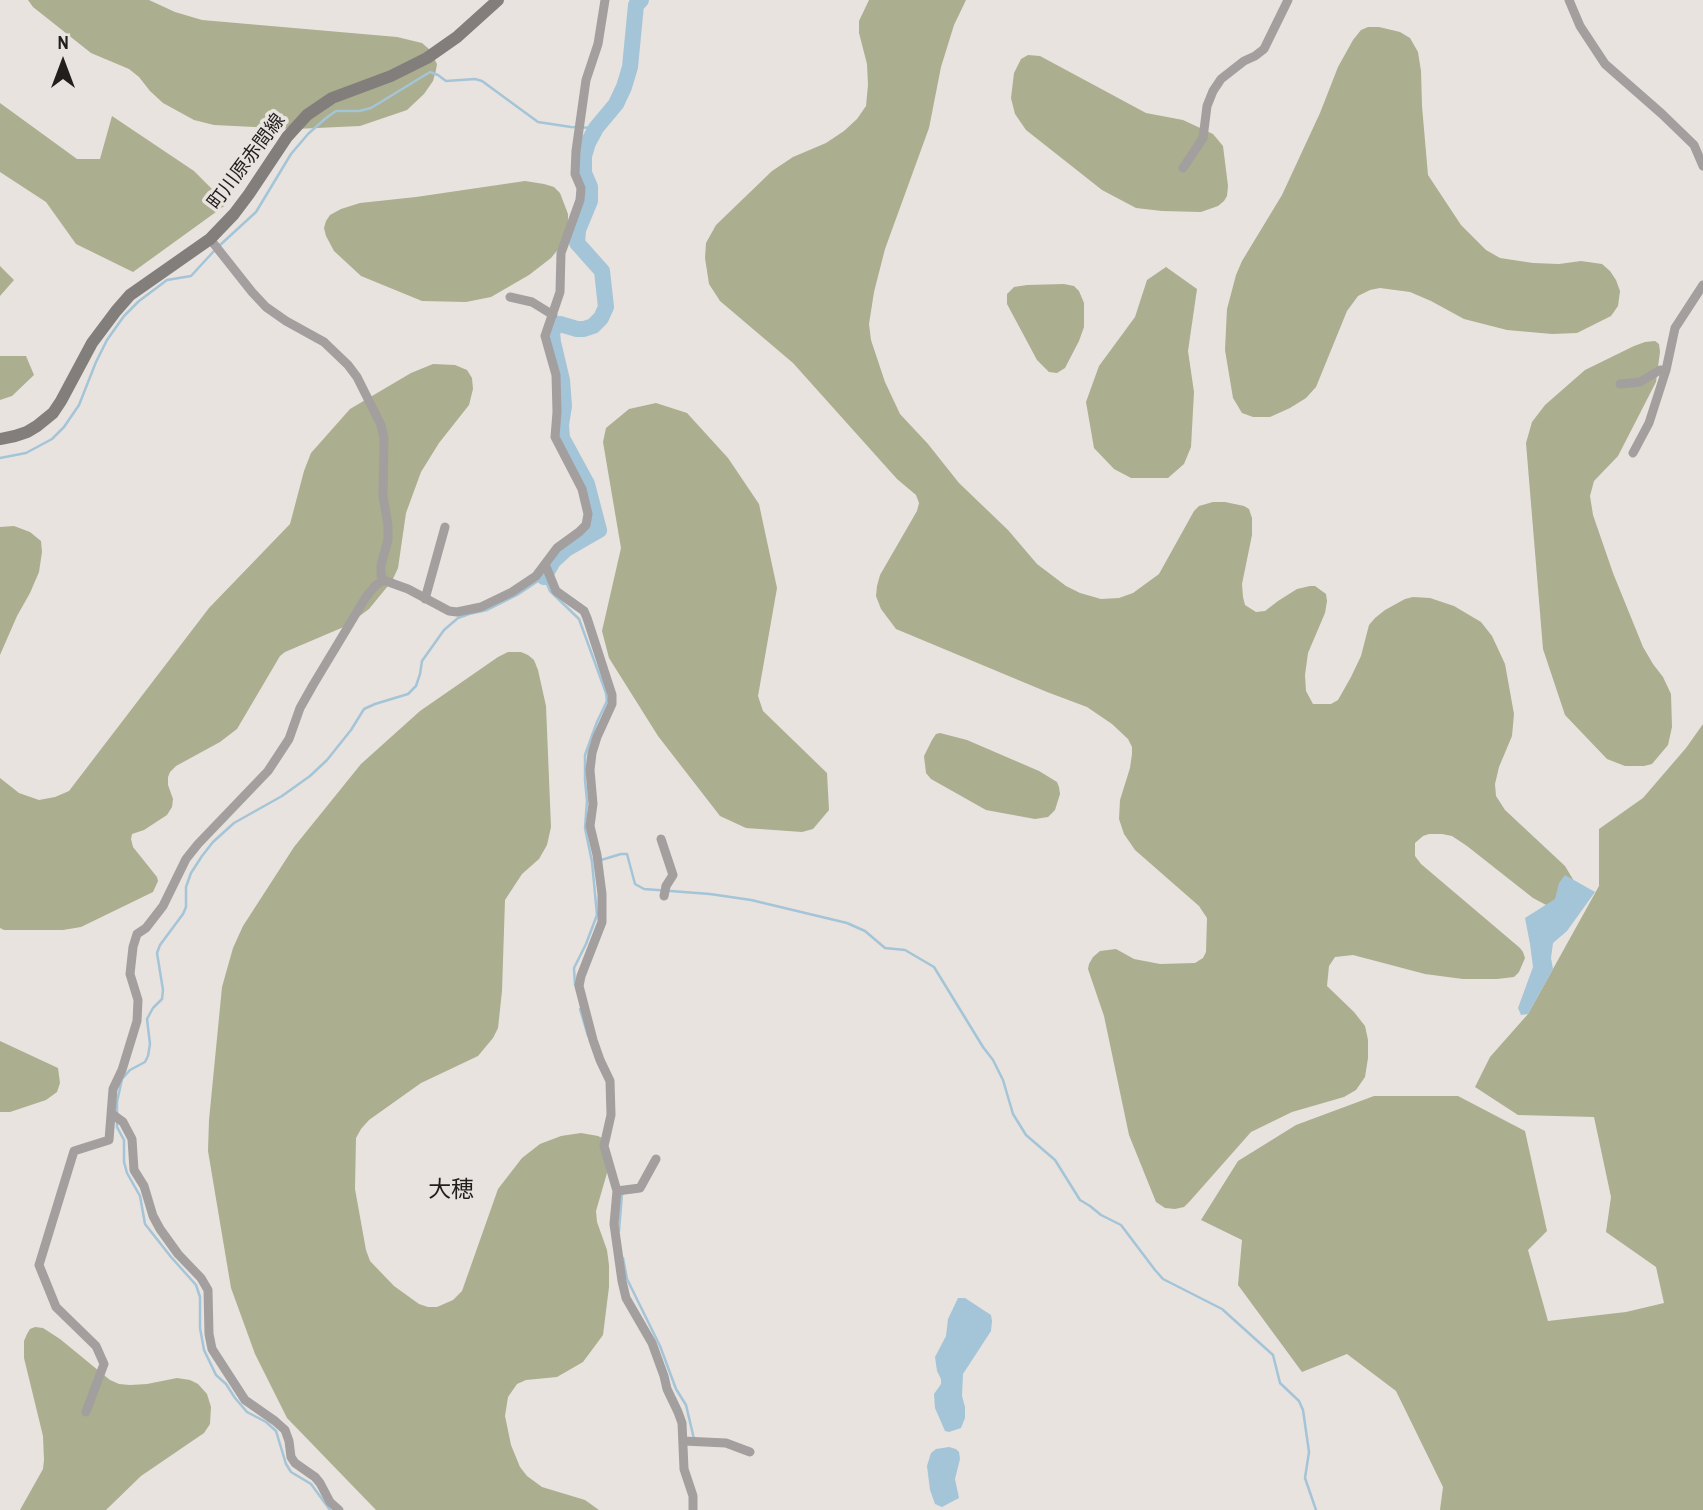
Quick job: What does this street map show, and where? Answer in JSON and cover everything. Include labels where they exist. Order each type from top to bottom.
[{"type":"main road","name":"町川原赤間線","points":[[0,439],[27,432],[53,413],[92,343],[116,311],[130,295],[210,239],[241,204],[286,137],[307,115],[332,98],[391,76],[427,58],[457,37],[498,0]]},
{"type":"street","points":[[383,580],[408,589],[449,611],[481,607],[512,592],[536,576],[557,548],[586,525],[588,514],[582,489],[555,437],[556,375],[545,335],[560,292],[561,253],[580,200],[581,188],[575,174],[576,151],[586,80],[598,44],[605,0]]},
{"type":"street","points":[[1182,168],[1203,138],[1207,106],[1213,91],[1221,79],[1264,49],[1288,0]]},
{"type":"street","points":[[1569,0],[1580,26],[1605,64],[1694,145],[1703,166]]},
{"type":"street","points":[[210,239],[266,307],[324,342],[348,365],[365,391],[384,438],[383,496],[388,540],[381,565],[383,580]]},
{"type":"street","points":[[1633,453],[1649,423],[1666,370],[1675,328],[1703,285]]},
{"type":"street","points":[[510,297],[532,302],[553,315]]},
{"type":"street","points":[[1620,384],[1640,382],[1660,370],[1666,370]]},
{"type":"street","points":[[425,599],[445,527]]},
{"type":"street","points":[[545,565],[556,591],[584,611],[612,695],[612,704],[592,753],[590,770],[593,804],[590,826],[602,894],[602,922],[579,986],[593,1040],[610,1081],[611,1115],[604,1146],[617,1191],[614,1224],[623,1289],[652,1343],[667,1389],[682,1423],[684,1469],[693,1496],[694,1510]]},
{"type":"street","points":[[86,1412],[104,1364],[96,1346],[56,1307],[39,1265],[74,1151],[109,1140],[113,1089],[122,1070],[137,1021],[138,1000],[130,974],[136,934],[146,928],[163,906],[186,859],[198,844],[268,771],[289,739],[300,708],[313,685],[366,597],[383,580]]},
{"type":"street","points":[[661,839],[673,875],[666,886],[664,896]]},
{"type":"street","points":[[112,1114],[123,1122],[132,1139],[134,1170],[144,1186],[160,1229],[208,1290],[212,1349],[245,1400],[285,1430],[291,1457],[295,1463],[316,1477],[330,1502],[338,1510]]},
{"type":"street","points":[[617,1191],[640,1188],[656,1159]]},
{"type":"street","points":[[683,1441],[726,1443],[750,1452]]},
{"type":"green space","points":[[28,0],[149,0],[202,20],[397,37],[422,43],[429,49],[437,64],[433,81],[407,110],[360,126],[295,129],[214,125],[194,120],[163,103],[129,69],[91,53],[33,7]]},
{"type":"green space","points":[[869,0],[966,0],[954,25],[941,67],[929,128],[885,249],[874,292],[869,324],[871,340],[885,382],[900,414],[959,483],[1008,530],[1037,564],[1066,586],[1101,599],[1119,598],[1133,593],[1159,574],[1199,506],[1225,502],[1249,509],[1252,535],[1242,584],[1245,605],[1256,612],[1265,611],[1297,589],[1310,586],[1315,586],[1326,594],[1325,613],[1308,653],[1305,675],[1306,691],[1313,704],[1331,704],[1338,700],[1361,656],[1369,625],[1385,610],[1405,599],[1430,598],[1454,606],[1481,622],[1492,636],[1505,664],[1514,714],[1512,736],[1495,784],[1496,796],[1505,810],[1565,866],[1574,881],[1550,907],[1533,898],[1452,836],[1423,836],[1415,843],[1415,856],[1520,948],[1525,958],[1519,972],[1514,977],[1463,979],[1425,974],[1353,955],[1335,957],[1329,966],[1327,986],[1365,1026],[1368,1058],[1365,1077],[1356,1090],[1344,1097],[1292,1112],[1251,1132],[1184,1207],[1165,1208],[1156,1202],[1129,1135],[1104,1016],[1088,969],[1093,957],[1100,951],[1116,949],[1134,959],[1160,964],[1195,963],[1203,958],[1206,952],[1207,918],[1199,906],[1135,850],[1124,834],[1119,819],[1120,800],[1132,754],[1128,739],[1087,707],[896,629],[881,609],[876,596],[877,586],[880,575],[917,511],[919,503],[916,495],[897,479],[793,363],[720,301],[709,284],[706,243],[716,225],[772,171],[844,131],[866,106],[867,64],[859,33],[859,21]]},
{"type":"green space","points":[[1368,27],[1400,32],[1410,38],[1418,52],[1428,175],[1461,225],[1486,250],[1500,258],[1533,263],[1581,261],[1602,264],[1616,280],[1620,291],[1618,306],[1611,316],[1577,333],[1552,334],[1507,330],[1464,319],[1410,292],[1380,288],[1370,290],[1358,296],[1347,311],[1316,387],[1306,398],[1270,417],[1253,417],[1242,413],[1233,398],[1225,350],[1227,309],[1236,275],[1282,195],[1338,67],[1353,40],[1361,30]]},
{"type":"green space","points":[[1028,55],[1040,56],[1146,113],[1183,120],[1213,134],[1223,146],[1228,186],[1224,201],[1201,212],[1162,211],[1136,208],[1102,190],[1026,130],[1015,114],[1011,98],[1014,73],[1021,59]]},
{"type":"green space","points":[[0,103],[77,159],[100,159],[112,116],[194,171],[227,204],[133,272],[76,244],[46,202],[0,172]]},
{"type":"green space","points":[[525,181],[554,187],[560,193],[568,214],[564,242],[551,258],[529,275],[491,297],[466,302],[422,301],[361,276],[334,251],[326,236],[324,228],[330,215],[360,203]]},
{"type":"green space","points":[[0,266],[14,280],[0,296]]},
{"type":"green space","points":[[1166,267],[1197,289],[1188,351],[1194,392],[1191,447],[1184,464],[1168,478],[1131,478],[1114,469],[1094,448],[1086,402],[1099,366],[1135,317],[1147,280]]},
{"type":"green space","points":[[1064,284],[1074,286],[1079,291],[1084,303],[1084,327],[1065,368],[1057,373],[1049,372],[1037,360],[1007,304],[1007,294],[1014,287]]},
{"type":"green space","points":[[1655,341],[1659,344],[1660,352],[1656,382],[1618,456],[1594,481],[1590,496],[1593,515],[1613,573],[1643,647],[1671,694],[1672,727],[1668,745],[1652,764],[1625,766],[1607,759],[1565,715],[1543,649],[1526,443],[1532,422],[1545,405],[1585,370],[1634,346]]},
{"type":"green space","points":[[0,356],[26,356],[34,375],[12,396],[0,400]]},
{"type":"green space","points":[[433,364],[455,365],[467,370],[472,378],[473,389],[469,405],[439,443],[421,472],[406,513],[398,568],[392,581],[369,609],[346,626],[280,656],[237,729],[170,772],[168,785],[173,799],[172,807],[167,815],[144,830],[132,834],[131,839],[133,847],[157,877],[153,892],[81,927],[63,930],[0,928],[0,778],[19,793],[39,800],[69,791],[209,608],[290,524],[311,453],[350,409],[411,373]]},
{"type":"green space","points":[[656,403],[687,413],[728,458],[759,504],[777,588],[758,696],[763,711],[827,773],[829,810],[813,829],[802,832],[746,828],[720,816],[658,736],[609,658],[602,631],[621,548],[603,442],[606,428],[629,409]]},
{"type":"green space","points":[[14,526],[30,532],[41,541],[42,552],[39,572],[0,655],[0,527]]},
{"type":"green space","points":[[508,652],[528,655],[534,660],[538,670],[546,706],[551,827],[547,845],[539,859],[522,874],[505,900],[498,1028],[478,1056],[421,1083],[369,1120],[361,1129],[356,1138],[355,1189],[370,1261],[394,1286],[419,1304],[437,1307],[453,1300],[462,1291],[498,1189],[522,1158],[540,1144],[561,1136],[581,1133],[604,1139],[607,1173],[596,1211],[609,1265],[603,1335],[583,1362],[557,1377],[526,1380],[517,1384],[508,1397],[505,1416],[511,1445],[527,1476],[542,1487],[585,1500],[599,1510],[376,1510],[287,1418],[255,1354],[231,1288],[208,1151],[222,987],[233,948],[243,926],[294,847],[361,764],[420,711]]},
{"type":"green space","points":[[1703,724],[1703,1510],[1440,1510],[1443,1487],[1396,1391],[1347,1354],[1302,1372],[1238,1285],[1242,1240],[1201,1220],[1238,1161],[1296,1125],[1374,1096],[1458,1096],[1525,1131],[1547,1231],[1528,1250],[1548,1321],[1626,1312],[1664,1303],[1656,1267],[1606,1232],[1611,1197],[1594,1117],[1518,1115],[1475,1087],[1490,1057],[1528,1014],[1599,886],[1599,829],[1643,798]]},
{"type":"green space","points":[[936,734],[967,740],[1039,771],[1057,782],[1060,794],[1055,810],[1048,817],[1035,819],[986,810],[931,779],[926,773],[924,756]]},
{"type":"green space","points":[[0,1041],[58,1068],[60,1083],[57,1092],[46,1100],[10,1112],[0,1112]]},
{"type":"green space","points":[[43,1328],[60,1339],[110,1380],[119,1384],[147,1384],[177,1378],[198,1384],[207,1394],[211,1407],[210,1424],[204,1433],[141,1476],[106,1510],[20,1510],[43,1469],[44,1460],[43,1436],[24,1358],[24,1341],[30,1329]]},
{"type":"water","points":[[1565,875],[1595,892],[1567,931],[1553,943],[1553,969],[1528,1014],[1521,1015],[1518,1008],[1533,967],[1525,918],[1555,899],[1559,883]]},
{"type":"water","points":[[958,1298],[965,1298],[991,1315],[992,1321],[991,1331],[963,1374],[965,1418],[961,1428],[949,1432],[945,1431],[935,1408],[934,1394],[941,1384],[941,1379],[935,1357],[946,1336],[948,1319]]},
{"type":"water","points":[[949,1447],[959,1452],[955,1479],[959,1498],[942,1507],[935,1504],[927,1466],[931,1453],[936,1449]]},
{"type":"waterway","points":[[544,577],[553,561],[566,549],[599,530],[587,484],[562,438],[562,380],[552,333],[555,326],[560,324],[577,329],[593,326],[606,307],[602,271],[577,243],[578,230],[590,201],[590,187],[584,173],[584,156],[596,128],[616,104],[624,87],[630,67],[636,5],[641,0]]},
{"type":"waterway","points":[[219,246],[256,212],[291,154],[326,118],[336,111],[371,108],[430,72],[446,81],[482,81],[538,122],[596,128]]},
{"type":"waterway","points":[[0,458],[26,453],[52,439],[79,405],[107,340],[124,316],[167,280],[191,276],[214,251]]},
{"type":"waterway","points":[[117,1116],[122,1079],[130,1070],[145,1062],[150,1044],[147,1019],[162,999],[157,953],[186,907],[186,887],[191,873],[213,842],[234,823],[282,796],[310,776],[327,760],[364,709],[408,694],[416,686],[422,661],[444,630],[458,618],[487,610],[544,577],[550,591],[579,619],[607,701],[585,755],[585,828],[592,862],[597,915],[574,968],[575,985]]},
{"type":"waterway","points":[[601,860],[627,854],[635,884],[644,889],[751,900],[847,923],[865,931],[885,948],[905,950],[934,967],[993,1060],[1003,1080],[1013,1114],[1026,1135],[1055,1160],[1080,1200],[1121,1225],[1163,1279],[1222,1309],[1273,1355],[1280,1383],[1299,1401],[1303,1410],[1309,1452],[1305,1478],[1316,1510]]},
{"type":"waterway","points":[[580,1009],[588,1036]]},
{"type":"waterway","points":[[117,1122],[124,1140],[127,1173],[140,1196],[145,1224],[196,1285],[200,1297],[200,1328],[204,1350],[216,1375],[247,1412],[276,1431],[291,1472],[311,1484],[330,1510]]},
{"type":"waterway","points":[[619,1231],[622,1194]]},
{"type":"waterway","points":[[623,1258],[627,1279],[660,1346],[676,1389],[686,1405],[694,1439]]},
{"type":"district","name":"大穂","points":[[451,1191]]}]
